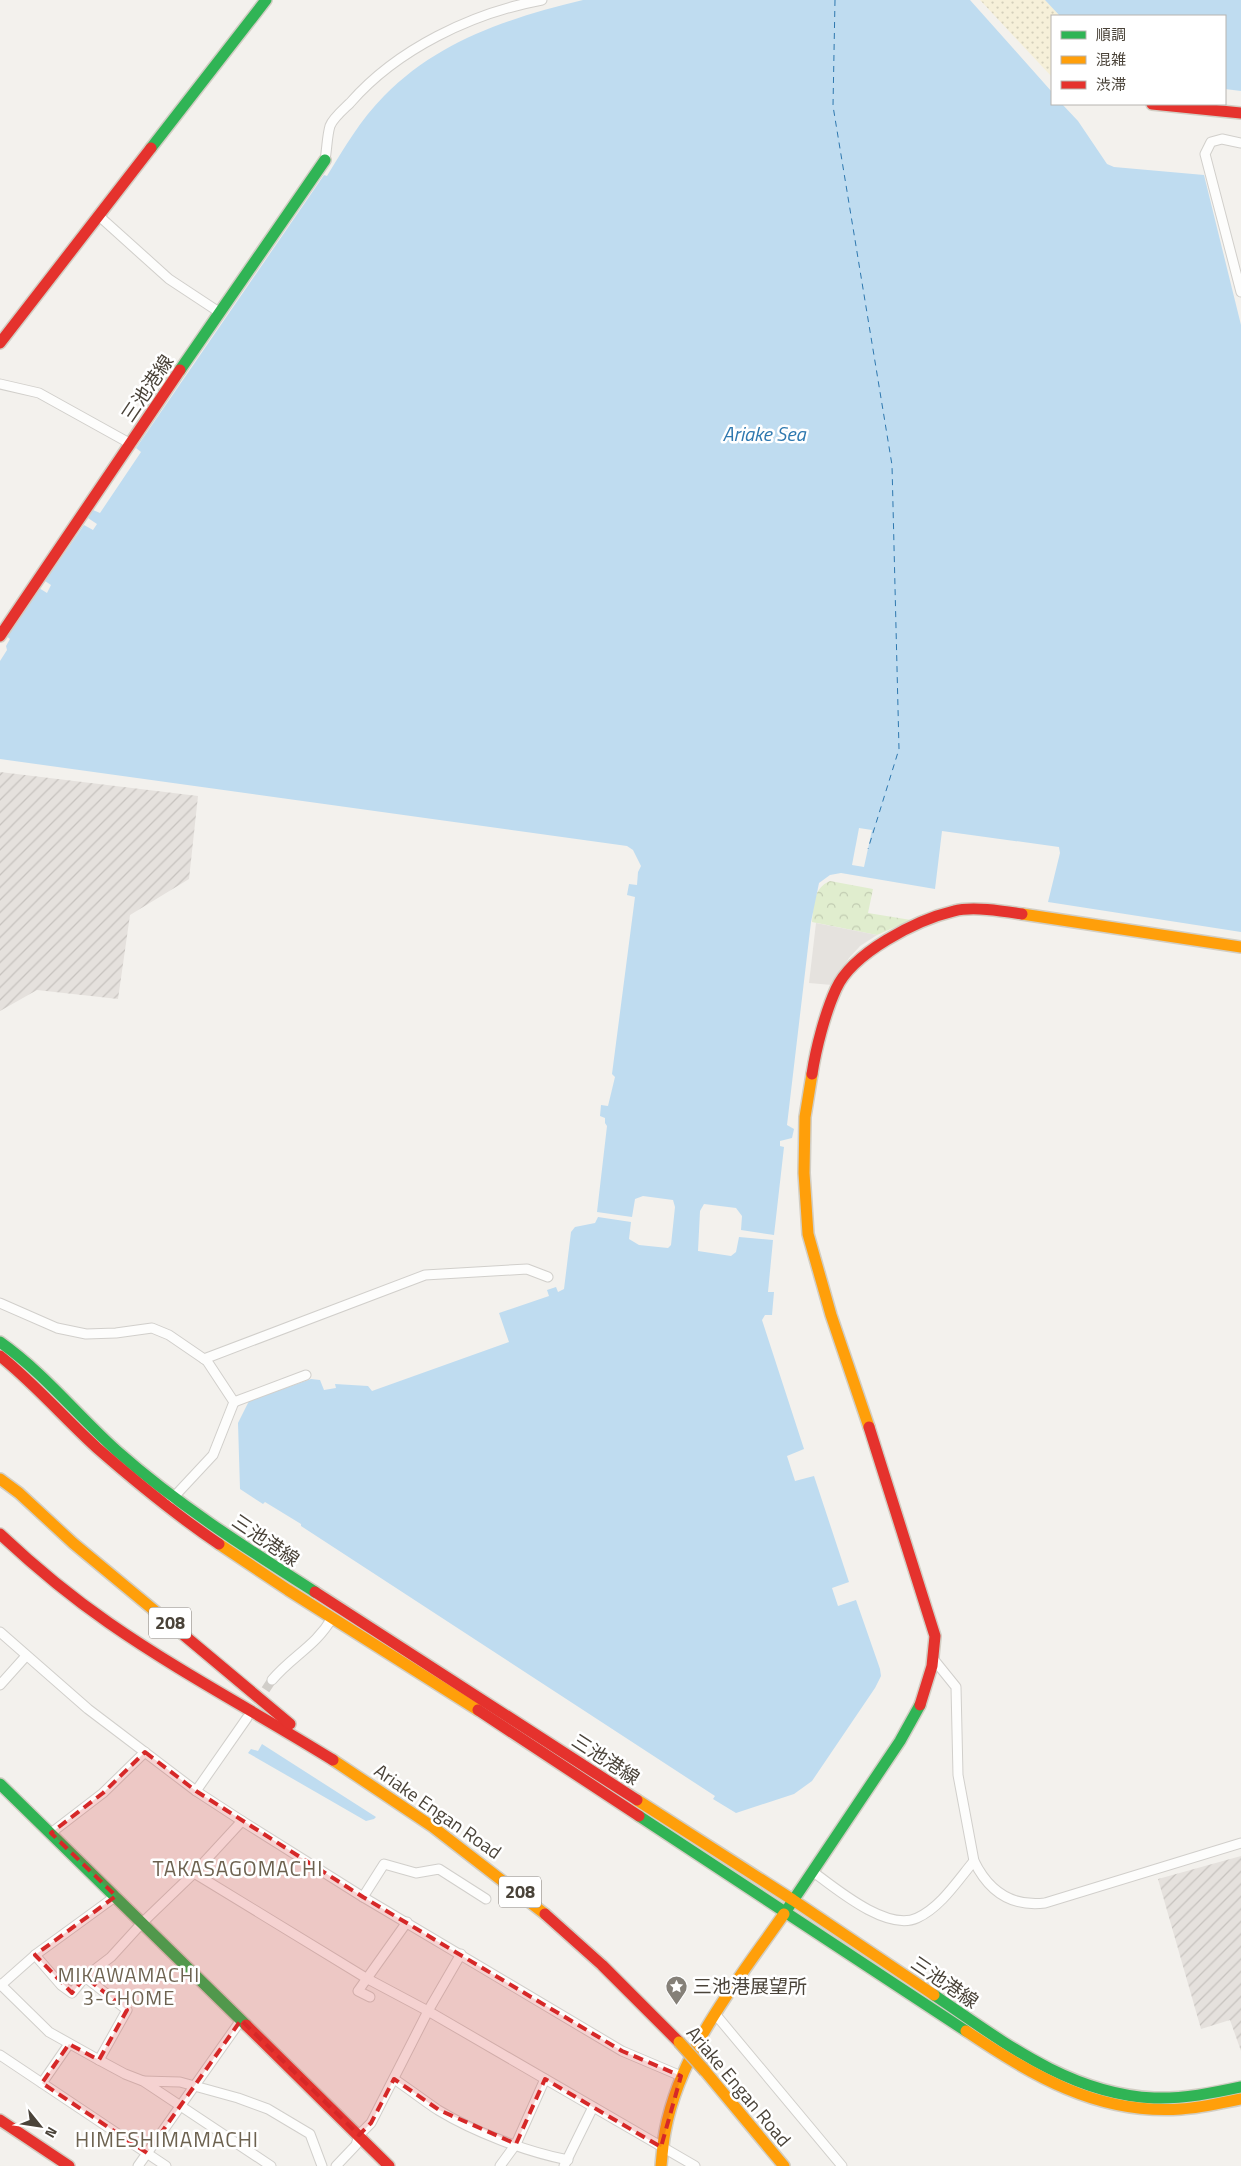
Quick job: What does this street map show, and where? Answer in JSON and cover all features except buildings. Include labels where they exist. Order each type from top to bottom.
[{"type":"main road","points":[[0,343],[266,0]]},
{"type":"main road","points":[[1161,105],[1241,114]]},
{"type":"main road","name":"三池港線","points":[[0,636],[219,312],[325,160]]},
{"type":"main road","points":[[661,2166],[661,2146],[667,2118],[681,2076],[716,2015],[900,1741],[923,1701],[934,1660],[934,1636],[872,1436],[831,1315],[808,1234],[804,1173],[805,1117],[814,1062],[836,988],[857,961],[871,948],[919,923],[955,910],[1013,913],[1241,947]]},
{"type":"main road","name":"三池港線","points":[[0,1342],[28,1364],[170,1501],[405,1649],[793,1900],[1025,2056],[1056,2074],[1087,2086],[1117,2094],[1148,2099],[1188,2098],[1241,2087]]},
{"type":"main road","name":"三池港線","points":[[0,1356],[20,1372],[96,1447],[170,1501],[246,1563],[391,1654],[1019,2066],[1052,2085],[1114,2106],[1177,2111],[1241,2100]]},
{"type":"main road","name":"208","points":[[0,1478],[73,1543],[272,1710],[342,1766]]},
{"type":"main road","name":"208","points":[[0,1534],[60,1586],[110,1624],[342,1766]]},
{"type":"main road","name":"Ariake Engan Road","points":[[342,1766],[429,1824],[525,1896],[606,1966],[705,2071],[784,2166]]},
{"type":"main road","points":[[0,1784],[389,2166]]},
{"type":"main road","points":[[0,2120],[69,2166]]},
{"type":"main road","points":[[0,2132],[50,2166]]},
{"type":"street","points":[[325,160],[331,124],[377,76],[427,42],[466,22],[517,5],[542,0]]},
{"type":"street","points":[[1241,144],[1222,139],[1211,142],[1205,154],[1241,292]]},
{"type":"street","points":[[99,216],[170,279],[219,312]]},
{"type":"street","points":[[0,384],[39,393],[131,444]]},
{"type":"street","points":[[204,1359],[425,1275],[528,1268],[548,1277]]},
{"type":"street","points":[[0,1303],[57,1328],[86,1334],[116,1333],[152,1328],[169,1335],[204,1359],[234,1402]]},
{"type":"street","points":[[170,1501],[213,1456],[234,1402],[306,1375]]},
{"type":"street","points":[[272,1680],[284,1665],[314,1643],[324,1632],[332,1618]]},
{"type":"street","points":[[0,1632],[88,1709],[196,1791],[242,1821],[363,1896],[622,2050],[681,2076]]},
{"type":"street","points":[[0,1684],[26,1656]]},
{"type":"street","points":[[934,1660],[956,1687],[958,1775],[974,1861],[1000,1894],[1027,1905],[1045,1903],[1241,1843]]},
{"type":"street","points":[[196,1791],[247,1718]]},
{"type":"street","points":[[51,1833],[103,1793],[145,1752]]},
{"type":"street","points":[[35,1955],[61,1985],[72,1994],[85,1977],[111,1958],[142,1923],[194,1873],[242,1821]]},
{"type":"street","points":[[812,1871],[844,1895],[881,1916],[898,1921],[916,1919],[938,1904],[974,1861]]},
{"type":"street","points":[[363,1896],[384,1864],[416,1873],[439,1869],[486,1899]]},
{"type":"street","points":[[194,1873],[366,1978],[428,2011],[695,2166]]},
{"type":"street","points":[[116,1896],[35,1955],[0,1985],[50,2032],[125,2074],[143,2081],[271,2166]]},
{"type":"street","points":[[370,1998],[358,1991],[407,1922]]},
{"type":"street","points":[[336,2166],[356,2145],[359,2135],[371,2123],[428,2011],[461,1954]]},
{"type":"street","points":[[85,1977],[127,2010],[99,2060]]},
{"type":"street","points":[[716,2015],[842,2166]]},
{"type":"street","points":[[138,2166],[241,2020]]},
{"type":"street","points":[[42,2083],[69,2044]]},
{"type":"street","points":[[0,2055],[166,2166]]},
{"type":"street","points":[[394,2079],[439,2110],[486,2134],[566,2163],[593,2107]]},
{"type":"street","points":[[500,2166],[516,2144],[546,2079]]},
{"type":"street","points":[[143,2081],[180,2082],[259,2106],[310,2134],[322,2166]]},
{"type":"highlighted area","points":[[145,1752],[196,1791],[363,1897],[622,2051],[681,2076],[661,2147],[545,2079],[516,2144],[439,2110],[394,2079],[371,2123],[359,2135],[241,2020],[147,2153],[42,2083],[69,2044],[99,2060],[127,2010],[85,1977],[72,1993],[35,1955],[116,1896],[51,1833],[103,1793]]},
{"type":"shaded area","points":[[0,772],[198,796],[189,879],[130,915],[118,999],[37,990],[0,1011]]},
{"type":"shaded area","points":[[816,923],[877,935],[860,946],[849,958],[832,985],[809,983]]},
{"type":"shaded area","points":[[1241,1856],[1241,2051],[1230,2020],[1201,2029],[1158,1879]]},
{"type":"sand","points":[[980,0],[1045,0],[1059,15],[1051,15],[1051,76]]},
{"type":"green space","points":[[830,881],[873,889],[868,913],[911,920],[877,935],[812,922],[817,893],[824,884]]},
{"type":"water","name":"Ariake Sea","points":[[583,0],[970,0],[1051,91],[1051,105],[1063,105],[1078,121],[1107,164],[1114,167],[1204,175],[1241,325],[1241,932],[1048,902],[1060,853],[1059,847],[942,831],[935,889],[841,873],[830,875],[819,883],[811,922],[787,1125],[794,1129],[792,1138],[780,1141],[780,1146],[784,1147],[774,1235],[741,1230],[742,1216],[736,1208],[704,1204],[700,1211],[698,1251],[731,1256],[736,1252],[739,1237],[773,1240],[768,1292],[774,1292],[772,1315],[765,1315],[762,1320],[804,1449],[787,1456],[795,1481],[814,1476],[849,1582],[832,1588],[838,1606],[856,1600],[881,1676],[875,1688],[812,1781],[794,1794],[736,1813],[713,1799],[715,1796],[301,1526],[301,1524],[265,1502],[263,1504],[240,1489],[238,1423],[249,1401],[311,1379],[320,1380],[324,1390],[336,1388],[335,1384],[368,1386],[372,1391],[509,1342],[499,1313],[549,1296],[547,1290],[556,1287],[558,1292],[564,1289],[571,1232],[575,1227],[595,1223],[598,1217],[631,1222],[629,1239],[639,1245],[668,1248],[671,1245],[675,1207],[673,1200],[643,1196],[635,1199],[632,1217],[597,1212],[607,1126],[605,1118],[600,1116],[601,1105],[608,1106],[615,1077],[612,1074],[635,897],[627,895],[629,884],[637,885],[638,872],[641,866],[633,850],[627,846],[0,759],[0,661],[7,650],[6,646],[10,639],[4,634],[39,588],[47,593],[51,585],[45,581],[84,525],[93,530],[97,524],[88,518],[93,510],[100,513],[141,452],[136,448],[324,175],[327,176],[353,134],[384,96],[428,60],[476,34],[555,7]]},
{"type":"water","points":[[1045,0],[1241,0],[1241,91],[1226,89],[1226,15],[1059,15]]},
{"type":"water","points":[[262,1744],[376,1817],[366,1821],[248,1753],[251,1749],[258,1751]]},
{"type":"pier","points":[[859,828],[872,830],[864,867],[852,865]]},
{"type":"ferry route","points":[[835,0],[833,106],[892,465],[899,749],[868,849]]},
{"type":"tunnel","points":[[258,1701],[272,1680]]},
{"type":"traffic: fast","points":[[151,148],[266,0]]},
{"type":"traffic: fast","points":[[180,370],[325,160]]},
{"type":"traffic: fast","points":[[0,1342],[31,1367],[102,1437],[140,1471],[188,1508],[315,1592]]},
{"type":"traffic: fast","points":[[784,1914],[900,1741],[920,1705]]},
{"type":"traffic: fast","points":[[0,1784],[246,2025]]},
{"type":"traffic: fast","points":[[639,1816],[966,2031]]},
{"type":"traffic: fast","points":[[934,1995],[1011,2047],[1065,2076],[1093,2087],[1123,2094],[1154,2098],[1176,2098],[1241,2087]]},
{"type":"traffic: slow","points":[[1022,914],[1241,947]]},
{"type":"traffic: slow","points":[[812,1074],[805,1117],[804,1173],[808,1234],[831,1315],[869,1427]]},
{"type":"traffic: slow","points":[[0,1479],[19,1493],[73,1543],[161,1616]]},
{"type":"traffic: slow","points":[[219,1544],[478,1710]]},
{"type":"traffic: slow","points":[[333,1760],[433,1827],[545,1914]]},
{"type":"traffic: slow","points":[[637,1800],[793,1900],[934,1995]]},
{"type":"traffic: slow","points":[[661,2166],[665,2132],[673,2102],[683,2073],[697,2044],[730,1990],[784,1914]]},
{"type":"traffic: slow","points":[[966,2031],[1041,2077],[1093,2099],[1121,2106],[1150,2109],[1181,2109],[1241,2099]]},
{"type":"traffic: slow","points":[[679,2042],[705,2071]]},
{"type":"traffic: slow","points":[[705,2071],[784,2166]]},
{"type":"traffic: jam","points":[[1162,105],[1241,113]]},
{"type":"traffic: jam","points":[[0,343],[151,148]]},
{"type":"traffic: jam","points":[[0,636],[180,370]]},
{"type":"traffic: jam","points":[[812,1074],[821,1031],[836,989],[844,976],[870,951],[904,930],[939,915],[954,911],[978,909],[1022,914]]},
{"type":"traffic: jam","points":[[0,1356],[85,1437],[141,1486],[219,1544]]},
{"type":"traffic: jam","points":[[869,1427],[935,1636],[932,1666],[920,1705]]},
{"type":"traffic: jam","points":[[0,1534],[26,1558],[109,1623],[192,1676],[333,1760]]},
{"type":"traffic: jam","points":[[315,1592],[637,1800]]},
{"type":"traffic: jam","points":[[161,1616],[290,1724]]},
{"type":"traffic: jam","points":[[478,1710],[639,1816]]},
{"type":"traffic: jam","points":[[545,1914],[602,1965],[679,2042]]},
{"type":"traffic: jam","points":[[246,2025],[389,2166]]},
{"type":"traffic: jam","points":[[0,2120],[69,2166]]},
{"type":"place","name":"三池港展望所","points":[[677,2005]]},
{"type":"district","name":"TAKASAGOMACHI","points":[[238,1869]]},
{"type":"district","name":"MIKAWAMACHI 3-CHOME","points":[[129,1986]]},
{"type":"district","name":"HIMESHIMAMACHI","points":[[167,2140]]}]
